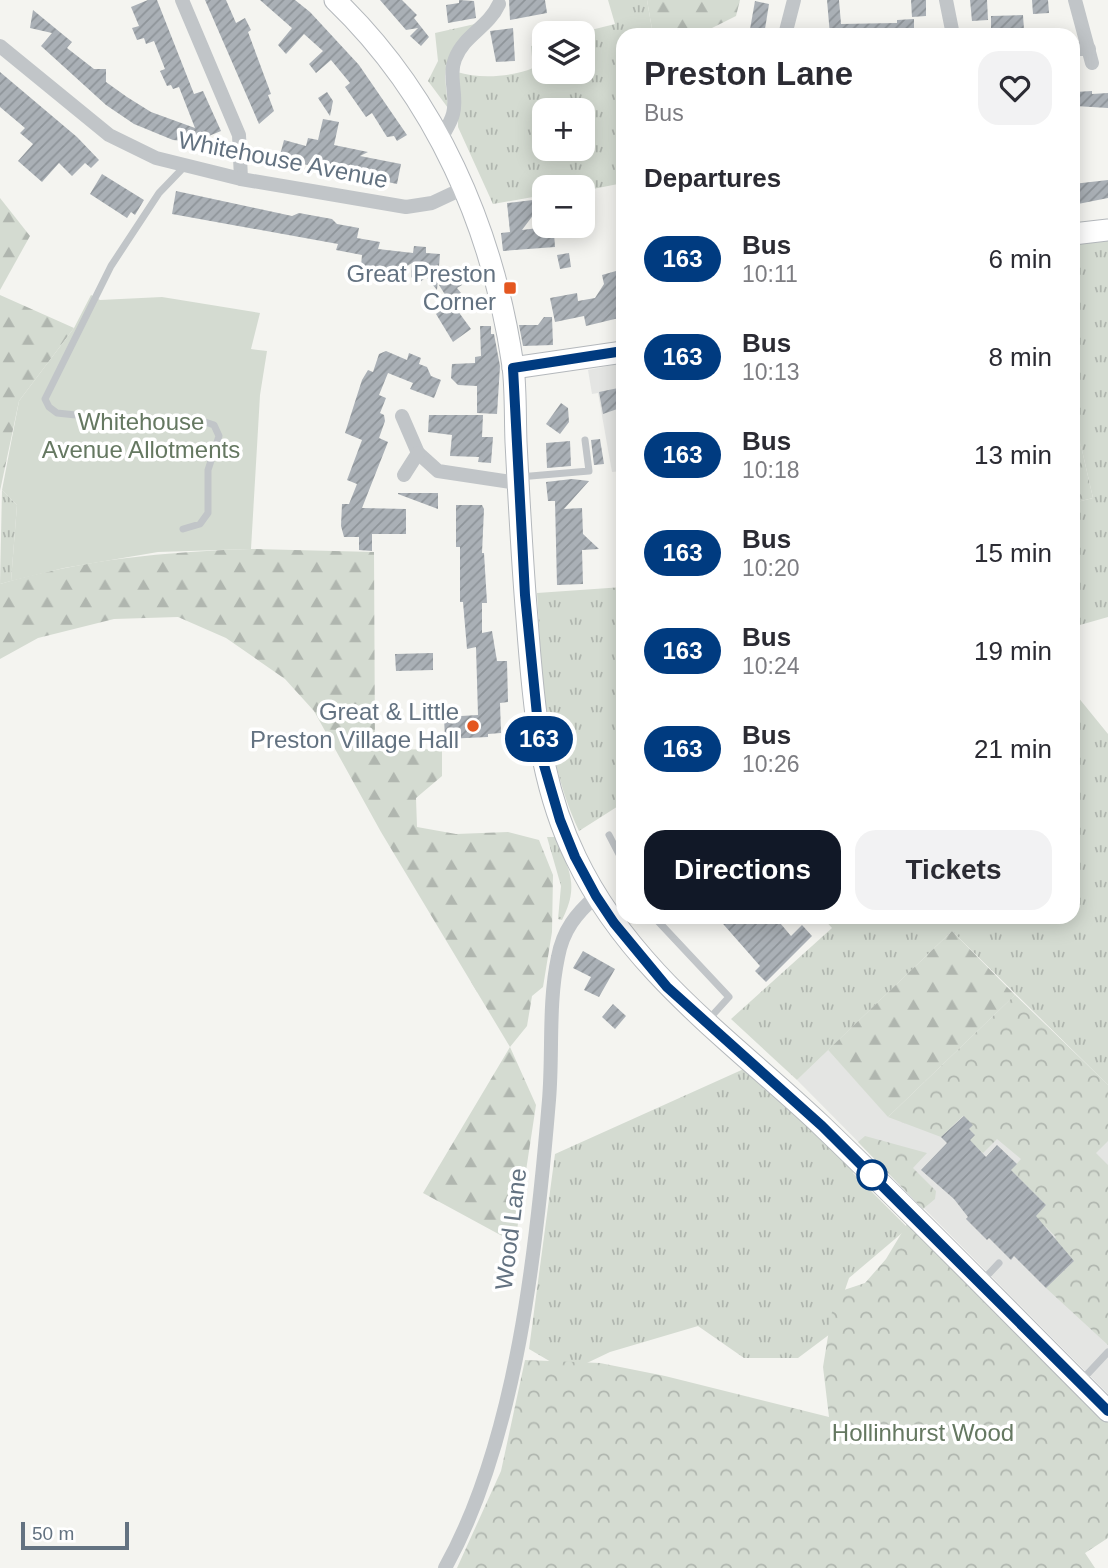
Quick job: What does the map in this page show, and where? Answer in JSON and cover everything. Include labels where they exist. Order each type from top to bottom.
[{"type":"street","points":[[182,0],[239,135],[241,179]]},
{"type":"street","points":[[335,0],[399,71],[441,139],[464,187],[503,305],[513,368],[531,669],[541,755],[565,832],[596,896],[616,923]]},
{"type":"street","points":[[787,28],[794,0]]},
{"type":"street","points":[[946,0],[952,28]]},
{"type":"street","points":[[1075,0],[1091,56],[1080,52]]},
{"type":"street","points":[[441,139],[453,116],[452,71],[456,55],[463,44],[493,18],[499,4]]},
{"type":"street","name":"Whitehouse Avenue","points":[[0,46],[109,135],[132,148],[184,167],[406,207],[432,203],[464,187]]},
{"type":"street","points":[[1080,233],[1108,230]]},
{"type":"street","points":[[513,368],[616,353]]},
{"type":"street","points":[[402,416],[418,453],[438,471],[518,480]]},
{"type":"street","points":[[404,475],[418,453]]},
{"type":"street","name":"Wood Lane","points":[[445,1568],[474,1505],[491,1453],[520,1336],[547,1126],[558,955],[573,918],[596,896]]},
{"type":"street","points":[[617,924],[650,968],[705,1023],[793,1099],[1108,1411]]},
{"type":"lane","points":[[183,529],[200,524],[208,513],[208,470],[219,436],[214,425],[205,422],[169,425],[57,413],[49,407],[46,399],[111,266],[159,192],[184,167]]},
{"type":"lane","points":[[518,480],[589,471],[585,440]]},
{"type":"lane","points":[[609,835],[616,848]]},
{"type":"lane","points":[[661,924],[729,997],[705,1023]]},
{"type":"lane","points":[[980,1283],[999,1263]]},
{"type":"lane","points":[[1080,1383],[1108,1352]]},
{"type":"shaded area","points":[[616,364],[616,472],[612,472],[598,393],[592,394],[588,370]]},
{"type":"shaded area","points":[[1015,995],[1108,1085],[1108,1394],[797,1080],[828,1050],[889,1117]]},
{"type":"green space","points":[[608,0],[647,0],[652,28],[616,28],[616,184],[595,189],[595,175],[532,175],[532,197],[493,204],[458,127],[457,72],[485,76],[532,68],[532,84],[595,84],[595,29],[615,24]]},
{"type":"green space","points":[[647,0],[740,0],[736,16],[712,28],[652,28]]},
{"type":"green space","points":[[484,22],[447,62],[445,76],[448,108],[428,81],[438,61],[435,33]]},
{"type":"green space","points":[[0,198],[30,236],[0,290]]},
{"type":"green space","points":[[1108,237],[1108,617],[1080,625],[1080,501],[1093,498],[1080,441],[1080,241]]},
{"type":"green space","points":[[0,295],[74,328],[19,401],[0,491]]},
{"type":"green space","name":"Whitehouse Avenue Allotments","points":[[91,295],[100,300],[162,297],[260,313],[251,349],[267,351],[260,395],[251,549],[158,552],[64,568],[11,581],[17,505],[2,490],[19,401],[74,328]]},
{"type":"green space","points":[[1080,441],[1093,498],[1080,501]]},
{"type":"green space","points":[[2,490],[17,505],[11,581],[0,584]]},
{"type":"green space","points":[[251,549],[374,552],[375,750],[442,749],[442,776],[416,798],[417,827],[456,834],[508,832],[539,840],[553,875],[552,932],[543,987],[532,996],[527,1026],[510,1047],[381,832],[314,711],[285,679],[226,638],[178,617],[114,619],[38,638],[0,659],[0,584],[63,568],[125,558]]},
{"type":"green space","points":[[616,587],[616,807],[579,831],[558,774],[552,744],[543,684],[537,593]]},
{"type":"green space","points":[[1080,700],[1108,734],[1108,1085],[952,931],[797,1080],[731,1019],[832,928],[828,924],[1080,924]]},
{"type":"green space","points":[[547,837],[556,837],[571,878],[570,897],[562,920],[558,919],[561,886]]},
{"type":"green space","points":[[952,931],[1015,995],[888,1117],[828,1050]]},
{"type":"green space","points":[[1015,995],[1108,1085],[1108,1141],[1096,1153],[1108,1165],[1108,1345],[1046,1288],[1074,1261],[1054,1240],[1056,1237],[1046,1227],[1043,1230],[1033,1219],[1046,1205],[1011,1170],[1021,1159],[997,1139],[983,1153],[978,1149],[957,1153],[975,1135],[969,1129],[972,1125],[963,1116],[941,1137],[888,1117]]},
{"type":"green space","points":[[510,1047],[536,1105],[515,1243],[423,1193]]},
{"type":"green space","points":[[746,1068],[855,1170],[853,1173],[908,1228],[849,1278],[830,1334],[798,1358],[744,1358],[698,1326],[610,1352],[568,1372],[529,1349],[555,1154]]},
{"type":"green space","points":[[865,1136],[927,1153],[913,1168],[936,1191],[935,1199],[923,1209],[858,1142]]},
{"type":"green space","name":"Hollinhurst Wood","points":[[910,1219],[1108,1419],[1108,1538],[1085,1553],[1095,1568],[457,1568],[501,1471],[525,1360],[600,1363],[665,1376],[829,1417],[823,1367],[835,1293],[865,1283],[886,1259]]},
{"type":"building","points":[[148,0],[157,0],[194,94],[203,91],[221,131],[199,140],[184,141],[173,140],[134,124],[106,105],[41,46],[52,33],[30,28],[33,10],[72,42],[67,48],[94,69],[106,69],[106,82],[151,112],[195,128],[179,87],[173,89],[171,85],[167,86],[160,71],[165,69],[154,41],[146,44],[144,38],[137,40],[132,28],[139,26],[131,7]]},
{"type":"building","points":[[205,0],[226,0],[236,23],[245,18],[251,30],[248,32],[271,94],[268,95],[274,111],[259,124]]},
{"type":"building","points":[[260,0],[295,0],[310,12],[359,65],[407,135],[397,141],[394,136],[387,137],[372,113],[366,117],[345,87],[350,83],[331,60],[316,73],[309,64],[323,51],[304,34],[286,54],[278,45],[292,28]]},
{"type":"building","points":[[380,0],[402,0],[417,15],[414,18],[429,37],[421,46],[410,36],[418,28],[406,30]]},
{"type":"building","points":[[459,0],[474,1],[476,18],[448,23],[446,5],[459,3]]},
{"type":"building","points":[[509,0],[545,0],[547,13],[510,20]]},
{"type":"building","points":[[827,0],[839,0],[841,24],[897,23],[897,20],[914,19],[914,28],[829,28]]},
{"type":"building","points":[[911,0],[926,0],[926,16],[912,17]]},
{"type":"building","points":[[970,0],[987,0],[988,20],[972,21]]},
{"type":"building","points":[[1032,0],[1048,0],[1049,13],[1033,14]]},
{"type":"building","points":[[755,1],[769,4],[765,28],[750,28]]},
{"type":"building","points":[[1023,15],[1024,28],[991,28],[991,16]]},
{"type":"building","points":[[513,28],[515,61],[496,62],[490,31]]},
{"type":"building","points":[[0,72],[77,137],[99,160],[91,168],[85,163],[72,176],[59,163],[42,182],[18,161],[33,144],[20,133],[25,128],[0,107]]},
{"type":"building","points":[[327,92],[333,101],[330,116],[318,98]]},
{"type":"building","points":[[1080,92],[1108,93],[1108,108],[1080,106]]},
{"type":"building","points":[[323,119],[339,122],[334,145],[368,152],[360,156],[401,164],[397,184],[279,159],[284,140],[306,146],[308,138],[318,140]]},
{"type":"building","points":[[102,174],[144,200],[135,215],[131,212],[127,218],[90,194]]},
{"type":"building","points":[[1108,180],[1108,198],[1080,204],[1080,183]]},
{"type":"building","points":[[176,191],[292,216],[299,213],[332,219],[337,224],[359,228],[357,238],[380,242],[378,249],[413,253],[414,246],[426,247],[426,253],[440,254],[437,290],[426,277],[419,283],[411,277],[412,263],[388,278],[378,274],[378,268],[361,266],[362,255],[336,250],[338,244],[172,214]]},
{"type":"building","points":[[532,200],[532,217],[522,230],[532,229],[532,238],[554,238],[555,247],[503,251],[501,233],[510,232],[507,203]]},
{"type":"building","points":[[569,253],[571,267],[560,269],[557,255]]},
{"type":"building","points":[[616,271],[616,319],[586,326],[584,316],[555,322],[550,298],[577,293],[578,301],[595,298],[604,284],[602,275]]},
{"type":"building","points":[[455,274],[462,285],[457,288],[461,293],[449,301],[439,285]]},
{"type":"building","points":[[452,303],[471,329],[453,342],[436,314]]},
{"type":"building","points":[[544,317],[552,317],[553,345],[523,346],[519,325],[538,325]]},
{"type":"building","points":[[480,326],[491,326],[491,334],[494,334],[500,366],[497,414],[477,413],[477,386],[458,385],[451,378],[452,364],[475,363],[475,357],[481,356]]},
{"type":"building","points":[[386,351],[407,360],[409,353],[421,358],[419,364],[427,367],[431,376],[441,380],[434,398],[410,389],[413,383],[388,373],[379,395],[386,398],[380,413],[384,415],[385,421],[379,438],[388,442],[362,508],[406,509],[406,534],[372,534],[372,551],[359,550],[359,537],[344,537],[341,526],[342,504],[349,504],[357,484],[347,480],[362,440],[345,433],[362,380],[368,370],[373,372],[379,354]]},
{"type":"building","points":[[616,388],[616,409],[603,414],[599,392]]},
{"type":"building","points":[[561,403],[568,408],[569,422],[560,434],[546,424]]},
{"type":"building","points":[[429,415],[483,415],[482,437],[493,437],[491,463],[478,462],[479,457],[450,456],[452,435],[428,432]]},
{"type":"building","points":[[600,439],[604,464],[594,465],[591,440]]},
{"type":"building","points":[[570,441],[571,466],[547,468],[546,443]]},
{"type":"building","points":[[572,479],[589,481],[564,509],[582,508],[583,534],[599,549],[582,550],[583,584],[557,585],[555,501],[548,501],[546,482]]},
{"type":"building","points":[[438,493],[438,509],[398,494]]},
{"type":"building","points":[[456,505],[482,505],[484,509],[482,553],[487,603],[482,603],[482,633],[492,631],[497,661],[507,661],[508,702],[500,703],[501,733],[488,734],[488,737],[445,739],[444,717],[478,715],[476,647],[467,649],[463,602],[460,602],[460,547],[456,547]]},
{"type":"building","points":[[433,653],[433,670],[396,671],[395,654]]},
{"type":"building","points":[[723,924],[781,924],[791,936],[802,925],[812,936],[766,982],[755,971],[760,966]]},
{"type":"building","points":[[583,951],[615,969],[599,997],[584,990],[591,977],[573,968]]},
{"type":"building","points":[[613,1004],[626,1016],[615,1029],[602,1017]]},
{"type":"building","points":[[964,1116],[973,1125],[969,1129],[975,1135],[970,1140],[986,1157],[997,1145],[1017,1164],[1011,1170],[1046,1205],[1036,1216],[1074,1261],[1046,1288],[1014,1256],[1011,1260],[989,1238],[987,1240],[966,1219],[968,1217],[954,1199],[921,1170],[947,1143],[941,1137]]},
{"type":"bus line","name":"163","points":[[616,352],[513,368],[525,595],[541,755],[546,779],[575,857],[614,923],[667,987],[822,1126],[1108,1411]]},
{"type":"place","name":"Great Preston Corner","points":[[510,288]]},
{"type":"place","name":"Great & Little Preston Village Hall","points":[[473,726]]}]
